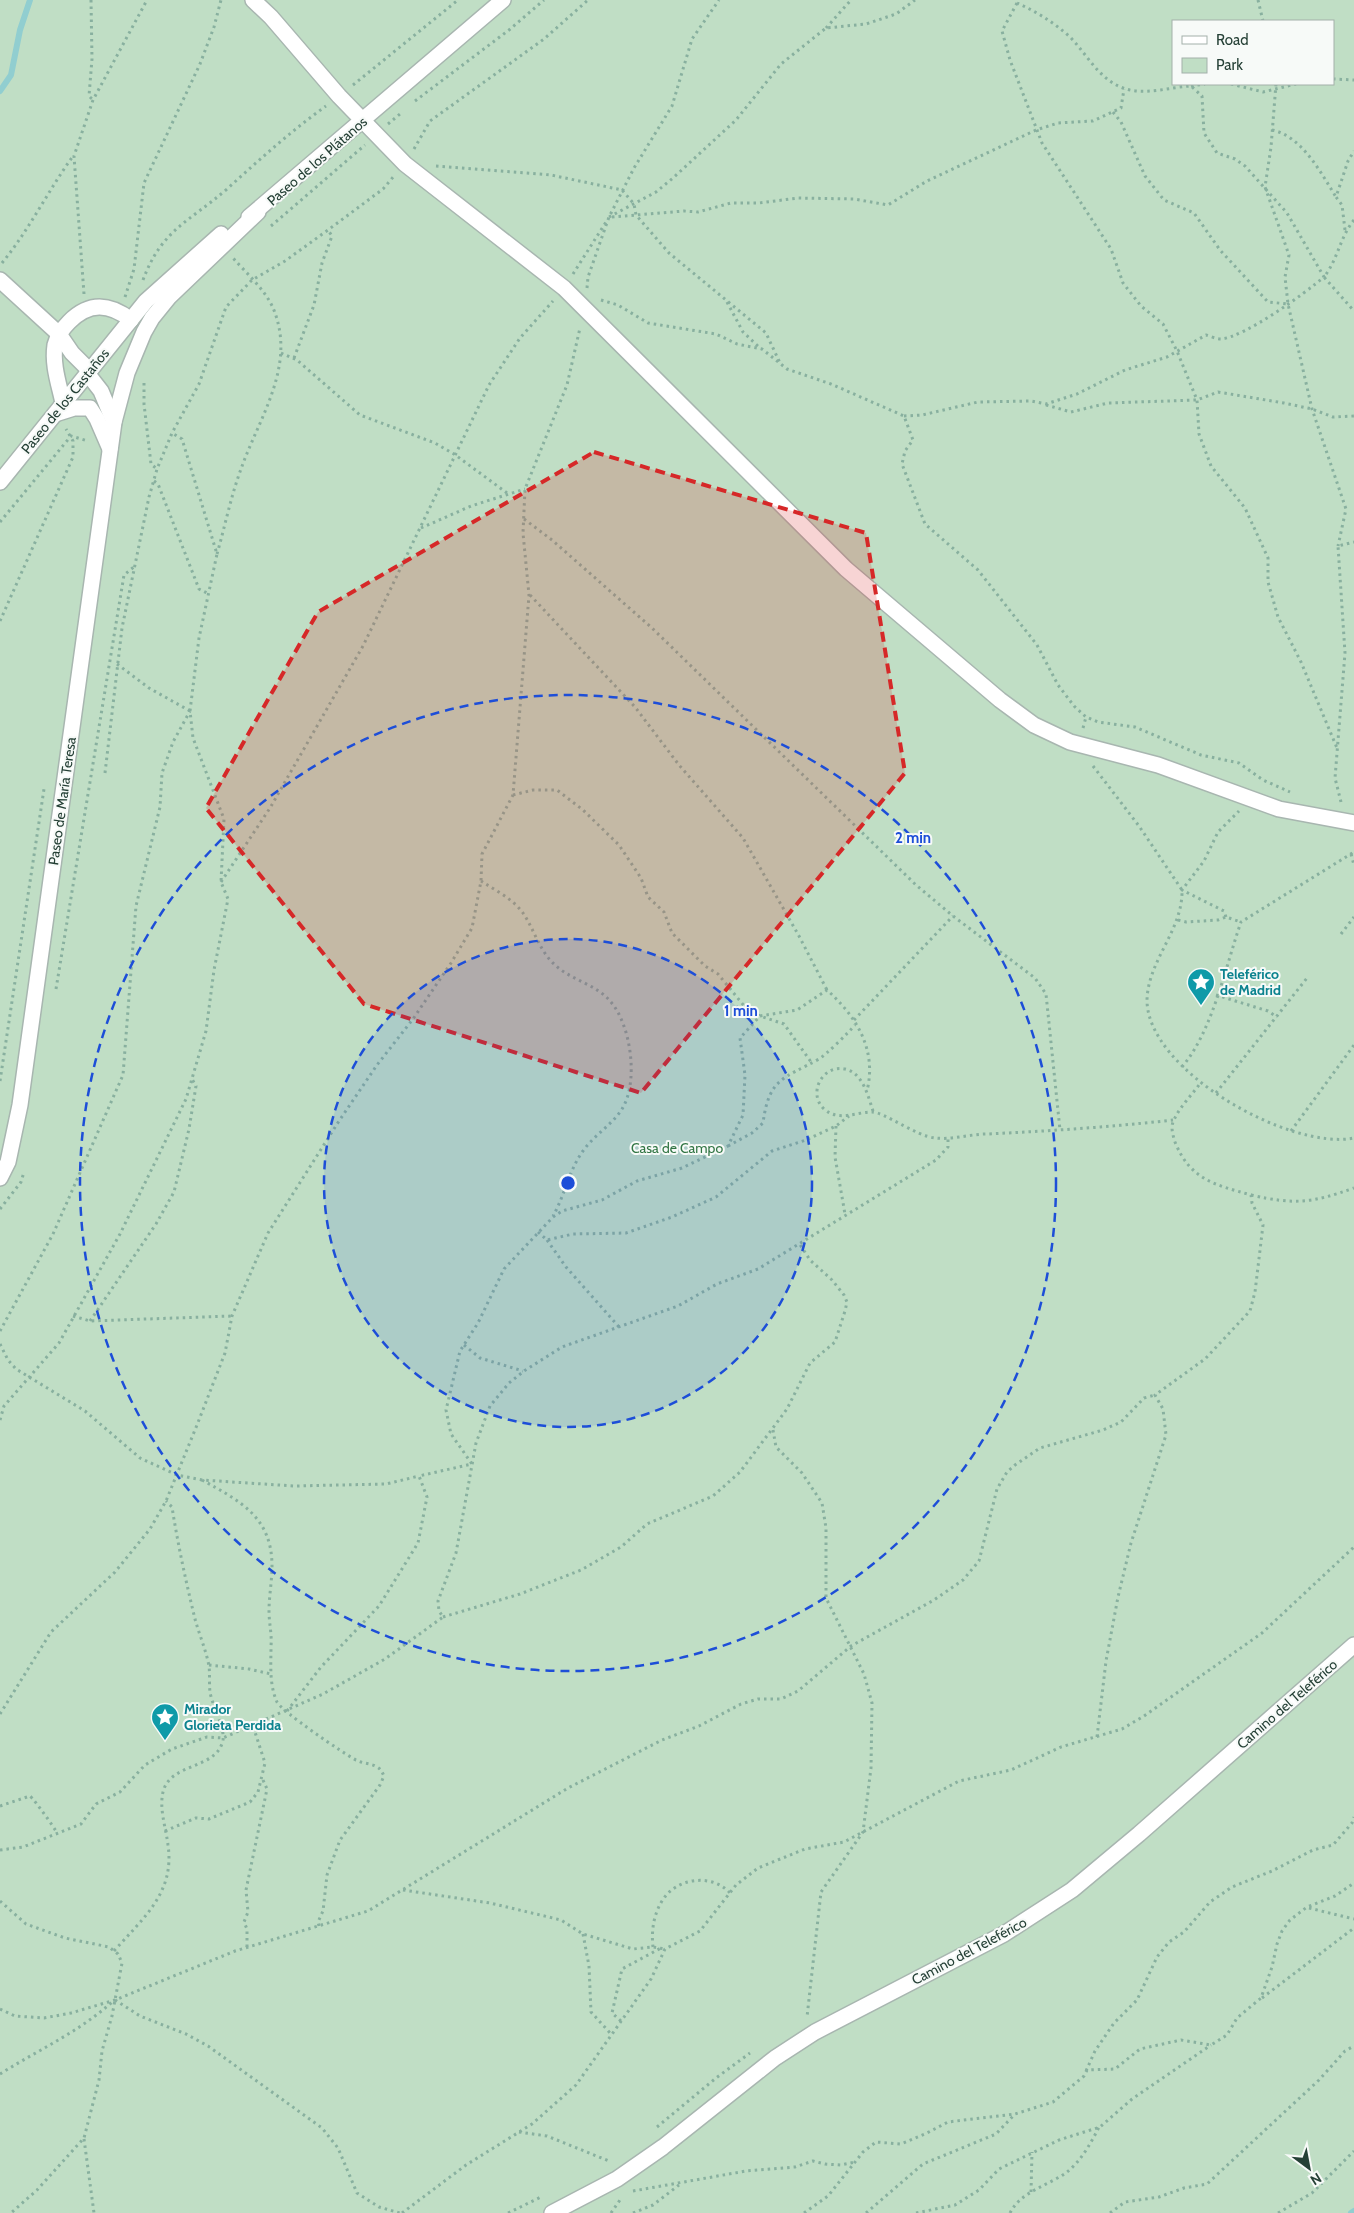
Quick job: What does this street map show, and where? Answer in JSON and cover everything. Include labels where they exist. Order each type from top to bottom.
[{"type":"street","points":[[253,0],[271,17],[339,96],[405,164],[564,288],[586,302],[846,569],[1034,725],[1058,738],[1089,748],[1158,765],[1279,809],[1350,822]]},
{"type":"street","points":[[265,0],[271,17]]},
{"type":"street","name":"Paseo de los Plátanos","points":[[125,316],[146,301],[219,236],[258,212],[504,0]]},
{"type":"street","name":"Paseo de María Teresa","points":[[0,1178],[8,1162],[20,1105],[110,450],[120,395],[144,332],[169,297],[220,246],[258,212]]},
{"type":"street","points":[[0,280],[59,334],[101,391],[114,422]]},
{"type":"street","points":[[110,450],[97,419],[90,408],[80,407],[57,411],[56,344],[59,334],[78,313],[85,309],[104,306],[125,316]]},
{"type":"street","name":"Paseo de los Castaños","points":[[0,482],[88,371],[125,316]]},
{"type":"street","name":"Camino del Teleférico","points":[[552,2213],[617,2179],[663,2148],[775,2058],[815,2032],[1004,1934],[1072,1890],[1140,1834],[1354,1645]]},
{"type":"path","points":[[91,0],[92,59],[89,96],[93,100]]},
{"type":"path","points":[[0,265],[19,242],[52,185],[74,156],[93,100],[146,0]]},
{"type":"path","points":[[125,316],[134,270],[144,183],[200,64],[214,27],[221,0]]},
{"type":"path","points":[[146,301],[141,295],[142,280],[151,258],[166,238],[225,191],[285,137],[458,0]]},
{"type":"path","points":[[105,773],[122,628],[157,469],[172,433],[198,384],[226,307],[252,280],[285,261],[383,189],[405,164],[430,121],[544,39],[588,0]]},
{"type":"path","points":[[0,1714],[51,1632],[115,1572],[150,1529],[166,1501],[177,1475],[225,1353],[232,1316],[268,1233],[338,1121],[452,963],[472,928],[481,881],[482,854],[513,795],[529,595],[523,534],[524,489],[567,385],[586,302],[588,277],[609,217],[622,190],[672,106],[692,39],[719,0]]},
{"type":"path","points":[[221,882],[270,808],[363,646],[421,528],[454,454],[489,385],[520,338],[564,288],[609,217],[656,192],[673,178],[736,120],[781,64],[826,28],[851,0]]},
{"type":"path","points":[[826,28],[866,24],[896,14],[915,0]]},
{"type":"path","points":[[1258,0],[1263,20]]},
{"type":"path","points":[[1198,85],[1169,87],[1144,92],[1124,88],[1103,77],[1069,37],[1040,14],[1016,1],[1002,31],[1010,60],[1042,143],[1111,249],[1123,283],[1141,306],[1163,324],[1177,351],[1197,400],[1198,434],[1211,466],[1245,508],[1268,558],[1268,582],[1278,617],[1301,662],[1337,748]]},
{"type":"path","points":[[1334,79],[1354,80]]},
{"type":"path","points":[[1235,85],[1262,92],[1293,85]]},
{"type":"path","points":[[1276,85],[1265,188],[1290,255],[1285,277],[1288,304],[1312,409],[1346,509],[1338,546],[1345,653],[1335,778],[1340,801],[1350,822]]},
{"type":"path","points":[[1191,86],[1202,96],[1204,133],[1217,153],[1240,162],[1287,213],[1324,277],[1354,311]]},
{"type":"path","points":[[609,217],[684,211],[698,212],[731,203],[759,203],[798,198],[854,199],[888,205],[927,181],[1036,130],[1058,123],[1093,121],[1113,112],[1121,108],[1124,88]]},
{"type":"path","points":[[1113,112],[1121,122],[1146,176],[1164,200],[1194,213],[1220,250],[1268,302],[1288,304]]},
{"type":"path","points":[[1046,404],[1077,394],[1125,370],[1177,351],[1206,335],[1219,339],[1235,336],[1288,304],[1324,277],[1334,265],[1345,230],[1342,205],[1300,146],[1280,132],[1272,130]]},
{"type":"path","points":[[1336,197],[1348,161],[1354,151]]},
{"type":"path","points":[[74,156],[85,309]]},
{"type":"path","points":[[434,166],[551,175],[622,190],[634,204],[636,215],[669,252],[766,334],[780,364]]},
{"type":"path","points":[[1345,230],[1354,220]]},
{"type":"path","points":[[294,358],[314,305],[322,263],[331,239],[328,230]]},
{"type":"path","points":[[0,1420],[4,1406],[59,1343],[154,1168],[186,1099],[206,1031],[214,970],[228,899],[221,882],[224,819],[193,738],[190,711],[207,593],[240,470],[279,375],[281,353],[278,322],[274,310],[252,280],[220,246]]},
{"type":"path","points":[[725,299],[743,332],[780,364],[800,375],[831,384],[904,416],[922,415],[978,402],[1031,401],[1071,412],[1108,403],[1197,400],[1218,392],[1253,396],[1312,409],[1333,417],[1354,416]]},
{"type":"path","points":[[586,302],[618,305],[648,323],[716,334],[737,344],[762,349]]},
{"type":"path","points":[[281,353],[294,358],[360,415],[410,432],[454,454],[507,493]]},
{"type":"path","points":[[131,363],[140,372],[143,380],[151,464],[157,469]]},
{"type":"path","points":[[0,620],[73,457],[74,448],[71,436],[57,411]]},
{"type":"path","points":[[904,416],[913,440],[905,451],[902,464],[925,524],[978,570],[1037,645],[1058,685],[1074,706],[1086,717],[1098,722],[1134,727],[1201,755],[1239,763],[1264,780],[1298,794]]},
{"type":"path","points":[[172,433],[183,441],[217,554]]},
{"type":"path","points":[[71,436],[79,437],[92,446]]},
{"type":"path","points":[[0,522],[71,436]]},
{"type":"path","points":[[154,481],[157,483],[199,589],[207,593]]},
{"type":"path","points":[[421,528],[507,493],[524,489]]},
{"type":"path","points":[[524,519],[552,540],[658,634],[916,885],[953,916],[1035,978],[1046,994],[1060,1130]]},
{"type":"path","points":[[1338,546],[1354,542]]},
{"type":"path","points":[[55,994],[124,575],[135,566]]},
{"type":"path","points":[[529,595],[635,707],[679,765],[743,838],[799,936],[827,990],[839,1001],[863,1034],[868,1046],[869,1080],[866,1091]]},
{"type":"path","points":[[117,664],[149,688],[190,711]]},
{"type":"path","points":[[0,1331],[52,1234],[124,1075],[136,906],[160,808],[162,773],[176,734],[190,711]]},
{"type":"path","points":[[1089,748],[1088,759],[1139,826],[1182,890],[1224,910],[1226,917]]},
{"type":"path","points":[[1264,780],[1255,784],[1247,803],[1218,832],[1204,860],[1182,890],[1178,920],[1149,983],[1147,1000],[1149,1016],[1161,1043],[1182,1067],[1216,1093],[1260,1117],[1307,1137],[1344,1140],[1354,1138]]},
{"type":"path","points":[[0,1081],[44,786]]},
{"type":"path","points":[[513,795],[534,790],[557,790],[583,810],[619,845],[641,878],[648,897],[664,912],[672,933],[705,966],[718,974],[745,1007],[760,1016],[784,1024],[811,1062]]},
{"type":"path","points":[[1332,800],[1347,802]]},
{"type":"path","points":[[1182,1067],[1196,1050],[1241,922],[1353,852],[1354,865]]},
{"type":"path","points":[[481,881],[522,911],[548,958],[564,974],[602,993],[611,1002],[627,1032],[631,1068],[628,1092],[622,1109],[584,1150],[575,1164],[562,1200],[553,1217]]},
{"type":"path","points":[[854,1020],[953,916]]},
{"type":"path","points":[[1178,920],[1186,922],[1218,920],[1226,917],[1241,922]]},
{"type":"path","points":[[1341,934],[1354,917]]},
{"type":"path","points":[[1216,1093],[1307,978]]},
{"type":"path","points":[[728,1146],[743,1115],[745,1076],[740,1038],[760,1016],[797,1010],[827,990]]},
{"type":"path","points":[[1216,995],[1268,1011],[1277,1017]]},
{"type":"path","points":[[472,1464],[451,1434],[446,1410],[452,1377],[464,1344],[478,1324],[504,1269],[553,1217],[562,1211],[602,1200],[637,1181],[682,1168],[752,1133],[763,1123],[766,1104],[774,1085],[820,1058],[855,1025]]},
{"type":"path","points":[[1291,1131],[1354,1045]]},
{"type":"path","points":[[874,1111],[858,1077],[845,1069],[830,1071],[819,1081],[817,1096],[825,1110],[839,1116],[874,1111],[932,1138],[948,1139],[975,1134],[1060,1130],[1173,1120]]},
{"type":"path","points":[[90,1321],[160,1217],[174,1192],[189,1129],[196,1086],[192,1079]]},
{"type":"path","points":[[1201,1082],[1173,1120],[1174,1140],[1186,1163],[1192,1170],[1218,1185],[1283,1202],[1306,1202],[1354,1188]]},
{"type":"path","points":[[547,1240],[573,1234],[626,1233],[665,1220],[716,1197],[772,1151],[806,1140],[836,1126],[849,1116]]},
{"type":"path","points":[[836,1126],[835,1157],[845,1214]]},
{"type":"path","points":[[443,1617],[439,1611],[438,1602],[456,1553],[467,1502],[472,1464],[482,1424],[490,1406],[509,1383],[562,1347],[678,1306],[717,1284],[758,1269],[936,1160],[944,1154],[948,1147],[948,1139]]},
{"type":"path","points":[[0,1209],[21,1182],[26,1164]]},
{"type":"path","points":[[0,2009],[16,2016],[44,2018],[71,2013],[115,2000],[247,1948],[368,1911],[568,1788],[662,1740],[700,1726],[741,1704],[758,1699],[781,1699],[798,1691],[851,1646],[934,1600],[962,1580],[979,1561],[997,1490],[1007,1472],[1040,1448],[1103,1430],[1121,1422],[1144,1398],[1154,1395],[1205,1358],[1250,1311],[1256,1292],[1263,1233],[1262,1218],[1252,1203],[1251,1195]]},
{"type":"path","points":[[538,1232],[547,1240],[566,1267],[619,1326]]},
{"type":"path","points":[[0,1850],[23,1847],[81,1824],[96,1804],[120,1792],[145,1766],[166,1753],[206,1737],[223,1738],[286,1712],[323,1694],[385,1659],[443,1617],[520,1594],[581,1570],[620,1548],[647,1524],[713,1496],[740,1472],[773,1430],[786,1410],[810,1363],[835,1342],[847,1302],[832,1280],[810,1260],[799,1243]]},
{"type":"path","points":[[73,1316],[90,1321],[232,1316]]},
{"type":"path","points":[[0,1344],[8,1360],[16,1369],[85,1411],[140,1458],[177,1475],[202,1480],[294,1486],[355,1486],[386,1484],[472,1464]]},
{"type":"path","points":[[464,1344],[480,1358],[524,1371]]},
{"type":"path","points":[[1097,1737],[1106,1661],[1118,1597],[1131,1543],[1166,1435],[1163,1409],[1154,1395]]},
{"type":"path","points":[[773,1430],[776,1447],[802,1473],[822,1503],[826,1528],[826,1598],[864,1674],[872,1703],[871,1768],[864,1832],[821,1892],[807,2019],[815,2015]]},
{"type":"path","points":[[286,1712],[321,1667],[379,1606],[418,1543],[427,1498],[420,1476]]},
{"type":"path","points":[[202,1480],[237,1499],[251,1510],[265,1532],[270,1547],[272,1566],[268,1613],[272,1635],[271,1674],[273,1692],[278,1705],[335,1749],[358,1762],[380,1769],[384,1776],[380,1785],[340,1840],[327,1875],[323,1911],[318,1922],[319,1926]]},
{"type":"path","points":[[114,1950],[150,1911],[162,1895],[167,1883],[169,1858],[165,1831],[163,1792],[169,1781],[182,1771],[212,1758],[220,1748],[223,1738],[210,1693],[209,1665],[181,1560],[172,1507],[166,1501]]},
{"type":"path","points":[[402,1890],[481,1902],[562,1920],[583,1934],[633,1949],[653,1947],[665,1949],[700,1931],[730,1893],[758,1868],[805,1849],[844,1842],[916,1802],[959,1781],[1011,1770],[1061,1747],[1122,1729],[1144,1716],[1262,1633],[1354,1547]]},
{"type":"path","points":[[209,1665],[271,1674]]},
{"type":"path","points":[[165,1831],[179,1823],[196,1818],[209,1819],[250,1802],[258,1792],[263,1780],[265,1764],[253,1726]]},
{"type":"path","points":[[247,1948],[247,1929],[244,1922],[248,1912],[246,1890],[267,1788],[263,1780]]},
{"type":"path","points":[[0,1806],[30,1796],[36,1802],[41,1813],[56,1828],[57,1833]]},
{"type":"path","points":[[1084,2076],[1095,2051],[1114,2023],[1137,2000],[1156,1957],[1169,1942],[1184,1932],[1210,1902],[1232,1887],[1272,1871],[1313,1850],[1333,1845],[1354,1817]]},
{"type":"path","points":[[653,1947],[651,1933],[657,1910],[665,1896],[683,1884],[702,1879],[724,1887],[730,1893]]},
{"type":"path","points":[[1261,1998],[1282,1931],[1290,1920],[1307,1907],[1335,1896],[1354,1883]]},
{"type":"path","points":[[0,1901],[26,1924],[65,1938],[103,1945],[114,1950],[122,1963],[102,2051],[99,2080],[84,2138],[94,2213]]},
{"type":"path","points":[[1307,1907],[1354,1919]]},
{"type":"path","points":[[1010,2213],[1015,2203],[1067,2172],[1087,2149],[1100,2127],[1132,2099],[1227,2035],[1237,2018],[1354,1928]]},
{"type":"path","points":[[583,1934],[589,1966],[591,2012],[611,2034]]},
{"type":"path","points":[[621,2021],[612,2013],[622,1969],[660,1948]]},
{"type":"path","points":[[115,2000],[140,2016],[186,2034],[208,2046],[322,2128],[338,2148],[357,2193],[379,2207],[401,2213],[466,2165],[532,2124],[576,2085],[652,1979],[665,1949]]},
{"type":"path","points":[[0,2074],[57,2043],[98,2015],[115,2000]]},
{"type":"path","points":[[804,2213],[828,2196],[855,2161],[876,2142],[901,2144],[928,2134],[948,2122],[1015,2114],[1053,2102],[1084,2076],[1088,2070],[1115,2069],[1140,2049],[1181,2040],[1212,2045]]},
{"type":"path","points":[[1110,2213],[1125,2202],[1160,2197],[1184,2188],[1207,2184],[1319,2080],[1345,2051],[1354,2046]]},
{"type":"path","points":[[654,2130],[716,2078],[752,2052]]},
{"type":"path","points":[[866,2213],[923,2164],[996,2134],[1015,2114]]},
{"type":"path","points":[[916,2213],[955,2205],[979,2190],[1000,2169],[1032,2152],[1100,2127]]},
{"type":"path","points":[[519,2132],[547,2136],[610,2161]]},
{"type":"path","points":[[10,2213],[37,2190],[84,2138]]},
{"type":"path","points":[[1278,2213],[1312,2193],[1354,2151]]},
{"type":"path","points":[[1031,2192],[1032,2152]]},
{"type":"path","points":[[604,2164],[617,2156]]},
{"type":"path","points":[[625,2193],[746,2171],[795,2167],[813,2161],[841,2165],[855,2161]]},
{"type":"path","points":[[633,2213],[654,2204],[680,2184]]},
{"type":"path","points":[[508,2213],[546,2195]]},
{"type":"highlighted area","points":[[594,452],[866,533],[905,773],[641,1093],[364,1004],[206,808],[318,612]]},
{"type":"green space","name":"Casa de Campo","points":[[0,0],[1354,0],[1354,2213],[0,2213]]},
{"type":"waterway","points":[[0,91],[11,75],[20,30],[30,0]]},
{"type":"place","name":"Teleférico de Madrid","points":[[1201,1006]]},
{"type":"place","name":"Mirador Glorieta Perdida","points":[[165,1741]]}]
